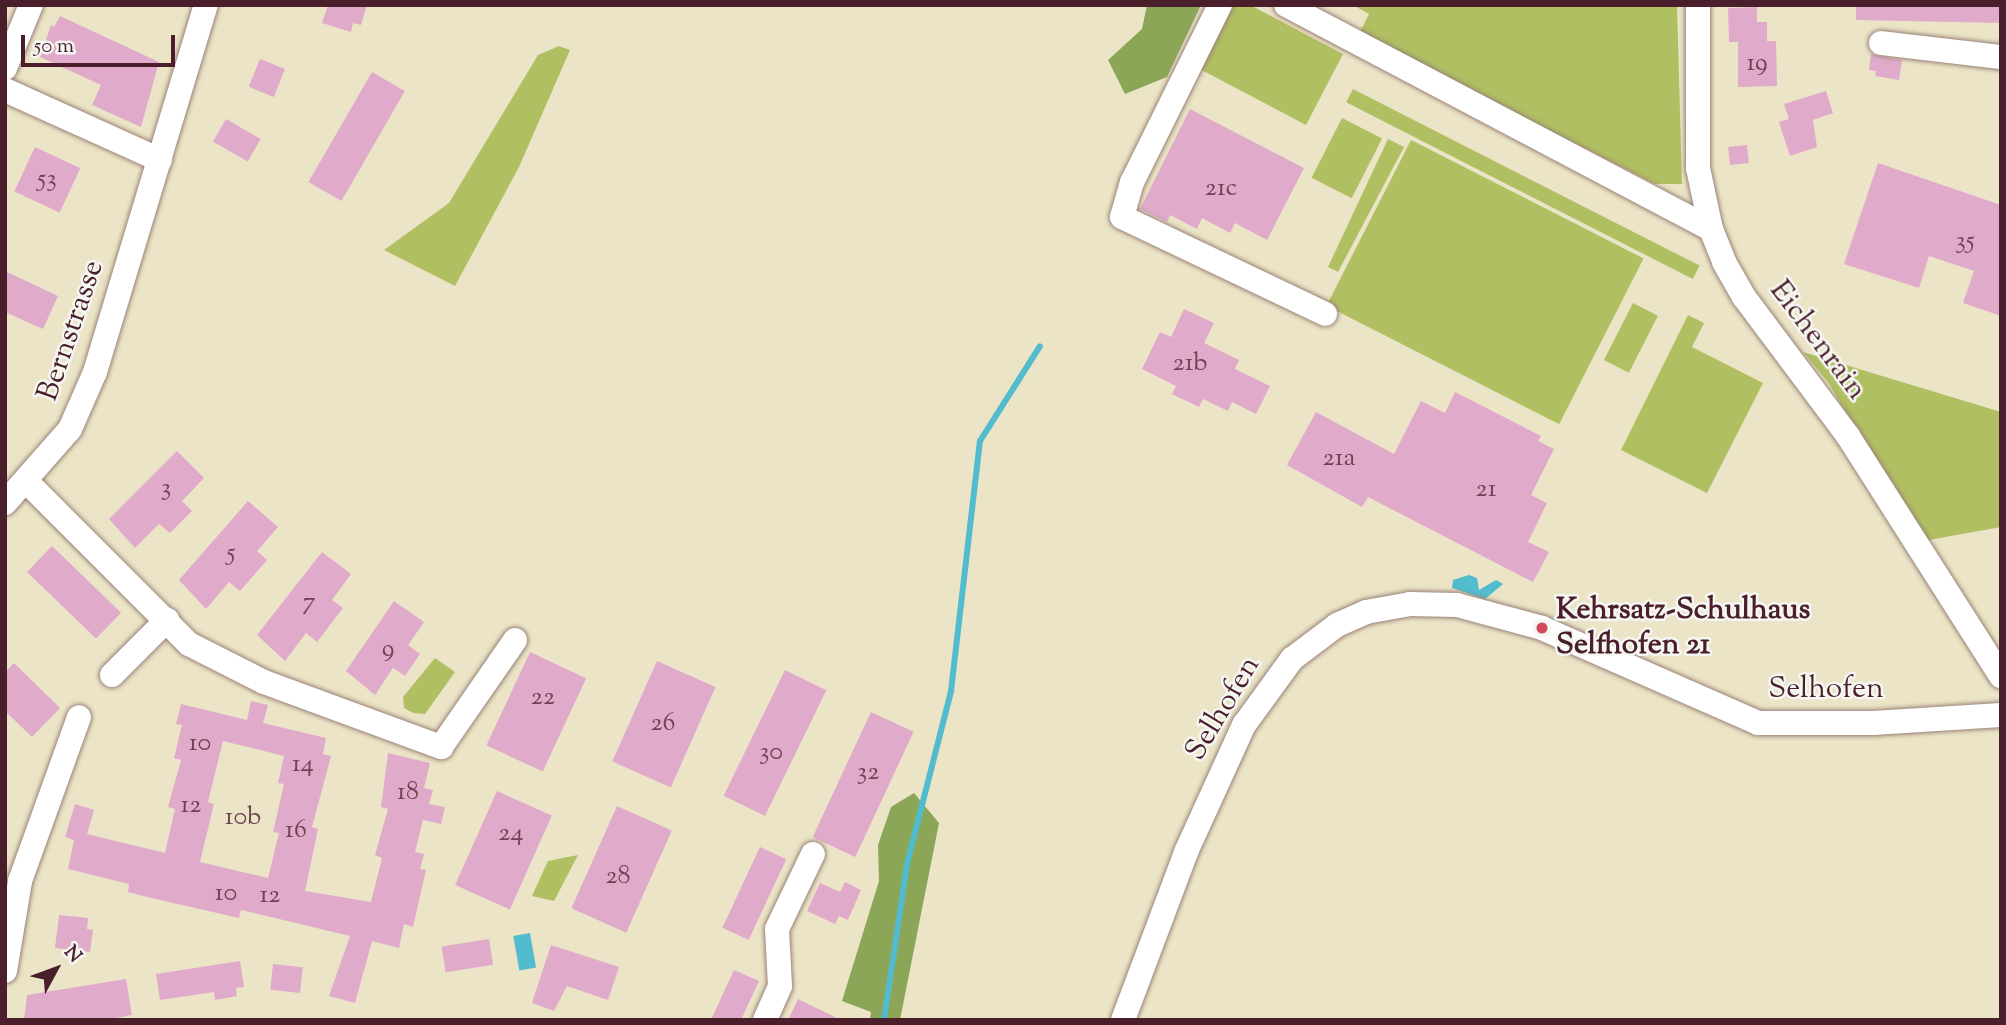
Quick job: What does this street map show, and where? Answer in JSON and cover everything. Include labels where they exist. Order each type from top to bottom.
[{"type":"street","points":[[5,68],[31,5]]},
{"type":"street","name":"Bernstrasse","points":[[5,503],[27,482],[70,429],[95,372],[206,5]]},
{"type":"street","points":[[1220,5],[1132,182],[1122,217],[1325,314]]},
{"type":"street","points":[[1286,5],[1711,229]]},
{"type":"street","name":"Eichenrain","points":[[1698,5],[1698,168],[1711,229],[1744,297],[1848,436],[2001,676]]},
{"type":"street","points":[[1881,43],[2001,57]]},
{"type":"street","points":[[5,90],[160,160]]},
{"type":"street","points":[[27,482],[189,644],[223,665],[441,747],[515,640]]},
{"type":"street","name":"Selhofen","points":[[1123,1020],[1186,852],[1244,725],[1293,659],[1337,625],[1366,612],[1410,604],[1457,605],[1542,628],[1758,723],[1873,723],[2001,715]]},
{"type":"street","points":[[112,675],[167,620]]},
{"type":"street","points":[[5,971],[20,881],[79,718]]},
{"type":"street","points":[[765,1020],[780,986],[777,929],[813,854]]},
{"type":"green space","points":[[1147,5],[1201,5],[1167,77],[1125,94],[1108,60],[1142,29]]},
{"type":"green space","points":[[1231,5],[1250,5],[1343,54],[1306,125],[1198,68]]},
{"type":"green space","points":[[1353,5],[1677,5],[1682,184],[1655,184],[1359,34],[1369,14]]},
{"type":"green space","points":[[559,46],[570,50],[519,167],[455,286],[384,250],[449,203],[538,55]]},
{"type":"green space","points":[[1353,89],[1700,266],[1693,279],[1346,102]]},
{"type":"green space","points":[[1342,118],[1382,138],[1352,198],[1312,178]]},
{"type":"green space","points":[[1388,139],[1404,147],[1338,272],[1328,267]]},
{"type":"green space","points":[[1411,140],[1644,258],[1559,424],[1327,306]]},
{"type":"green space","points":[[1633,303],[1658,316],[1629,373],[1604,360]]},
{"type":"green space","points":[[1688,315],[1704,323],[1692,347],[1763,383],[1707,493],[1621,450]]},
{"type":"green space","points":[[1803,352],[2001,412],[2001,527],[1923,541],[1828,382]]},
{"type":"green space","points":[[435,658],[455,672],[425,714],[413,713],[404,708],[403,697]]},
{"type":"green space","points":[[914,793],[939,823],[900,1020],[870,1020],[871,1012],[842,1001],[879,881],[878,845],[891,807]]},
{"type":"green space","points":[[578,855],[554,901],[532,896],[548,861]]},
{"type":"water","points":[[1469,575],[1477,578],[1479,590],[1496,580],[1503,584],[1485,599],[1452,588],[1453,580]]},
{"type":"water","points":[[530,933],[536,967],[519,970],[513,936]]},
{"type":"building","points":[[328,5],[367,5],[361,25],[353,23],[351,32],[322,23]]},
{"type":"building","points":[[1856,5],[2001,5],[2001,23],[1856,20]]},
{"type":"building","points":[[1757,7],[1757,22],[1767,22],[1767,41],[1776,41],[1777,86],[1738,87],[1738,42],[1729,42],[1728,8]]},
{"type":"building","points":[[60,16],[159,62],[141,127],[92,105],[101,85],[40,57],[51,25],[54,27]]},
{"type":"building","points":[[1871,54],[1902,60],[1899,80],[1875,76],[1876,71],[1869,70]]},
{"type":"building","points":[[260,59],[285,69],[274,97],[249,87]]},
{"type":"building","points":[[372,72],[405,91],[341,201],[308,182]]},
{"type":"building","points":[[1826,91],[1833,113],[1813,120],[1817,147],[1790,156],[1779,122],[1789,119],[1784,104]]},
{"type":"building","points":[[1190,109],[1304,168],[1267,240],[1235,223],[1230,233],[1202,218],[1197,229],[1170,215],[1167,222],[1140,209]]},
{"type":"building","points":[[226,119],[261,139],[248,162],[213,142]]},
{"type":"building","points":[[1747,145],[1749,163],[1730,165],[1728,147]]},
{"type":"building","points":[[35,147],[80,168],[60,213],[14,191]]},
{"type":"building","points":[[1878,163],[2001,205],[2001,316],[1963,303],[1974,271],[1929,256],[1919,288],[1844,264]]},
{"type":"building","points":[[5,271],[58,296],[43,329],[5,312]]},
{"type":"building","points":[[1184,309],[1214,323],[1204,343],[1239,360],[1235,369],[1270,386],[1256,414],[1232,402],[1228,411],[1203,399],[1199,407],[1172,394],[1176,386],[1142,369],[1160,332],[1171,337]]},
{"type":"building","points":[[1455,392],[1541,436],[1538,441],[1554,449],[1531,495],[1547,503],[1528,542],[1549,552],[1533,582],[1368,497],[1362,507],[1287,465],[1316,412],[1394,454],[1421,401],[1445,413]]},
{"type":"building","points":[[177,451],[204,478],[182,501],[192,511],[170,533],[159,524],[135,548],[109,519]]},
{"type":"building","points":[[248,501],[278,527],[257,551],[267,560],[240,591],[229,582],[206,609],[179,580]]},
{"type":"building","points":[[52,546],[121,613],[96,639],[27,572]]},
{"type":"building","points":[[322,552],[351,574],[332,600],[343,608],[317,642],[306,633],[285,661],[257,635]]},
{"type":"building","points":[[394,601],[424,622],[408,645],[420,654],[405,676],[393,668],[375,695],[346,671]]},
{"type":"building","points":[[530,652],[586,678],[543,772],[486,745]]},
{"type":"building","points":[[657,661],[715,687],[671,788],[612,761]]},
{"type":"building","points":[[14,663],[60,708],[32,737],[5,711],[5,672]]},
{"type":"building","points":[[785,670],[826,690],[765,816],[724,796]]},
{"type":"building","points":[[251,701],[268,705],[263,723],[326,738],[323,754],[331,756],[312,827],[318,829],[305,891],[371,902],[382,858],[375,855],[388,809],[381,807],[388,753],[430,763],[424,788],[433,790],[429,804],[445,807],[441,824],[423,820],[415,852],[424,854],[420,869],[426,870],[413,927],[404,924],[399,948],[372,941],[355,1003],[329,996],[350,936],[241,910],[239,918],[147,897],[128,892],[129,884],[68,869],[74,840],[65,837],[75,804],[94,810],[87,834],[165,853],[175,809],[168,807],[181,760],[174,758],[182,725],[176,724],[181,704],[247,720]],"holes":[[[223,741],[284,756],[278,783],[284,784],[273,832],[279,833],[268,878],[200,862],[214,804],[208,802]]]},
{"type":"building","points":[[871,712],[914,732],[855,857],[813,837]]},
{"type":"building","points":[[497,791],[552,815],[510,909],[455,885]]},
{"type":"building","points":[[617,806],[672,830],[626,933],[571,908]]},
{"type":"building","points":[[760,847],[786,859],[749,940],[722,928]]},
{"type":"building","points":[[845,882],[861,890],[848,920],[839,916],[835,924],[807,911],[820,883],[840,892]]},
{"type":"building","points":[[59,915],[88,918],[87,929],[93,930],[90,952],[55,948]]},
{"type":"building","points":[[489,939],[493,965],[446,972],[442,947]]},
{"type":"building","points":[[551,945],[619,967],[608,1000],[567,986],[554,1011],[532,1003]]},
{"type":"building","points":[[240,961],[244,987],[236,988],[237,996],[215,1000],[214,992],[160,1000],[156,974]]},
{"type":"building","points":[[273,964],[303,967],[300,993],[270,990]]},
{"type":"building","points":[[734,970],[759,981],[741,1020],[711,1020]]},
{"type":"building","points":[[126,979],[132,1015],[106,1020],[24,1020],[27,995]]},
{"type":"building","points":[[798,999],[841,1020],[788,1020]]},
{"type":"waterway","points":[[884,1020],[907,864],[951,691],[980,441],[1040,346]]},
{"type":"place","name":"Kehrsatz-Schulhaus Selfhofen 21","points":[[1542,628]]}]
